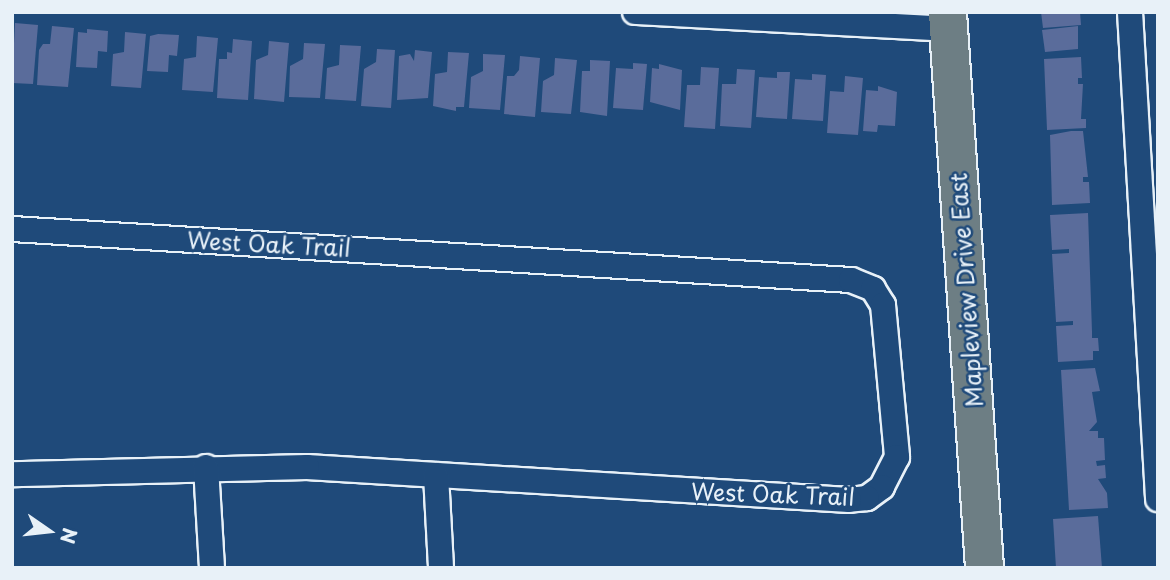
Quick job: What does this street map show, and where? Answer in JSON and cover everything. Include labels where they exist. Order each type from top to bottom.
[{"type":"main road","name":"Mapleview Drive East","points":[[948,21],[984,568]]},
{"type":"street","points":[[635,12],[948,21]]},
{"type":"street","points":[[1130,12],[1158,499]]},
{"type":"street","name":"West Oak Trail","points":[[12,229],[851,280],[873,289],[883,304],[897,457],[882,487],[867,498],[307,467],[206,467],[12,474]]},
{"type":"street","points":[[206,467],[212,568]]},
{"type":"street","points":[[436,475],[441,568]]},
{"type":"building","points":[[1041,12],[1080,12],[1081,25],[1043,28]]},
{"type":"building","points":[[15,23],[38,25],[33,84],[12,83]]},
{"type":"building","points":[[52,26],[74,28],[68,87],[37,85],[39,50],[43,44],[50,44]]},
{"type":"building","points":[[1078,26],[1078,49],[1045,52],[1042,30]]},
{"type":"building","points":[[87,29],[108,31],[107,52],[98,51],[97,68],[76,67],[78,32],[87,33]]},
{"type":"building","points":[[125,32],[146,34],[141,88],[111,86],[113,54],[124,52]]},
{"type":"building","points":[[179,35],[177,56],[169,55],[168,72],[147,71],[150,36]]},
{"type":"building","points":[[197,36],[218,38],[213,92],[182,90],[184,59],[196,57]]},
{"type":"building","points":[[233,39],[252,41],[248,100],[217,98],[219,59],[227,59],[227,52],[232,53]]},
{"type":"building","points":[[269,41],[289,43],[284,102],[254,99],[256,60],[268,55]]},
{"type":"building","points":[[304,43],[325,44],[320,98],[289,97],[290,66],[303,59]]},
{"type":"building","points":[[340,45],[361,46],[356,101],[325,99],[327,68],[339,65]]},
{"type":"building","points":[[377,49],[395,50],[391,108],[361,106],[364,69],[376,62]]},
{"type":"building","points":[[415,50],[432,52],[428,98],[397,100],[399,56],[410,54],[414,61]]},
{"type":"building","points":[[448,52],[469,53],[464,107],[456,107],[456,111],[433,106],[435,74],[447,72]]},
{"type":"building","points":[[483,54],[505,55],[500,110],[469,108],[471,77],[483,71]]},
{"type":"building","points":[[520,56],[540,58],[535,117],[504,114],[507,76],[514,76],[519,70]]},
{"type":"building","points":[[1081,57],[1082,78],[1078,78],[1078,84],[1083,84],[1081,119],[1086,119],[1086,128],[1047,130],[1044,59]]},
{"type":"building","points":[[555,58],[577,60],[571,114],[541,112],[543,81],[554,75]]},
{"type":"building","points":[[590,60],[610,61],[607,116],[580,112],[582,71],[590,71]]},
{"type":"building","points":[[633,63],[647,64],[643,110],[613,108],[616,68],[633,69]]},
{"type":"building","points":[[659,64],[682,70],[680,110],[650,102],[652,68],[659,69]]},
{"type":"building","points":[[701,67],[719,68],[715,129],[684,127],[687,85],[700,85]]},
{"type":"building","points":[[737,69],[755,70],[751,128],[720,126],[722,84],[736,84]]},
{"type":"building","points":[[777,72],[790,72],[787,119],[756,117],[759,77],[777,78]]},
{"type":"building","points":[[812,74],[826,75],[823,121],[792,119],[795,79],[812,80]]},
{"type":"building","points":[[845,76],[863,78],[858,135],[827,133],[830,91],[844,92]]},
{"type":"building","points":[[878,86],[897,92],[895,126],[878,125],[877,132],[863,131],[866,90],[878,91]]},
{"type":"building","points":[[1083,131],[1088,177],[1083,177],[1083,182],[1089,182],[1090,203],[1052,205],[1050,135]]},
{"type":"building","points":[[1088,213],[1092,338],[1098,338],[1099,351],[1093,351],[1093,360],[1058,362],[1056,326],[1073,325],[1073,321],[1056,322],[1052,254],[1069,253],[1069,249],[1052,250],[1050,215]]},
{"type":"building","points":[[1095,368],[1100,391],[1092,392],[1097,422],[1089,431],[1098,431],[1098,438],[1104,438],[1105,460],[1096,461],[1097,466],[1105,465],[1106,478],[1098,479],[1107,493],[1108,508],[1069,510],[1061,370]]},
{"type":"building","points":[[1098,516],[1102,568],[1056,568],[1053,519]]}]
